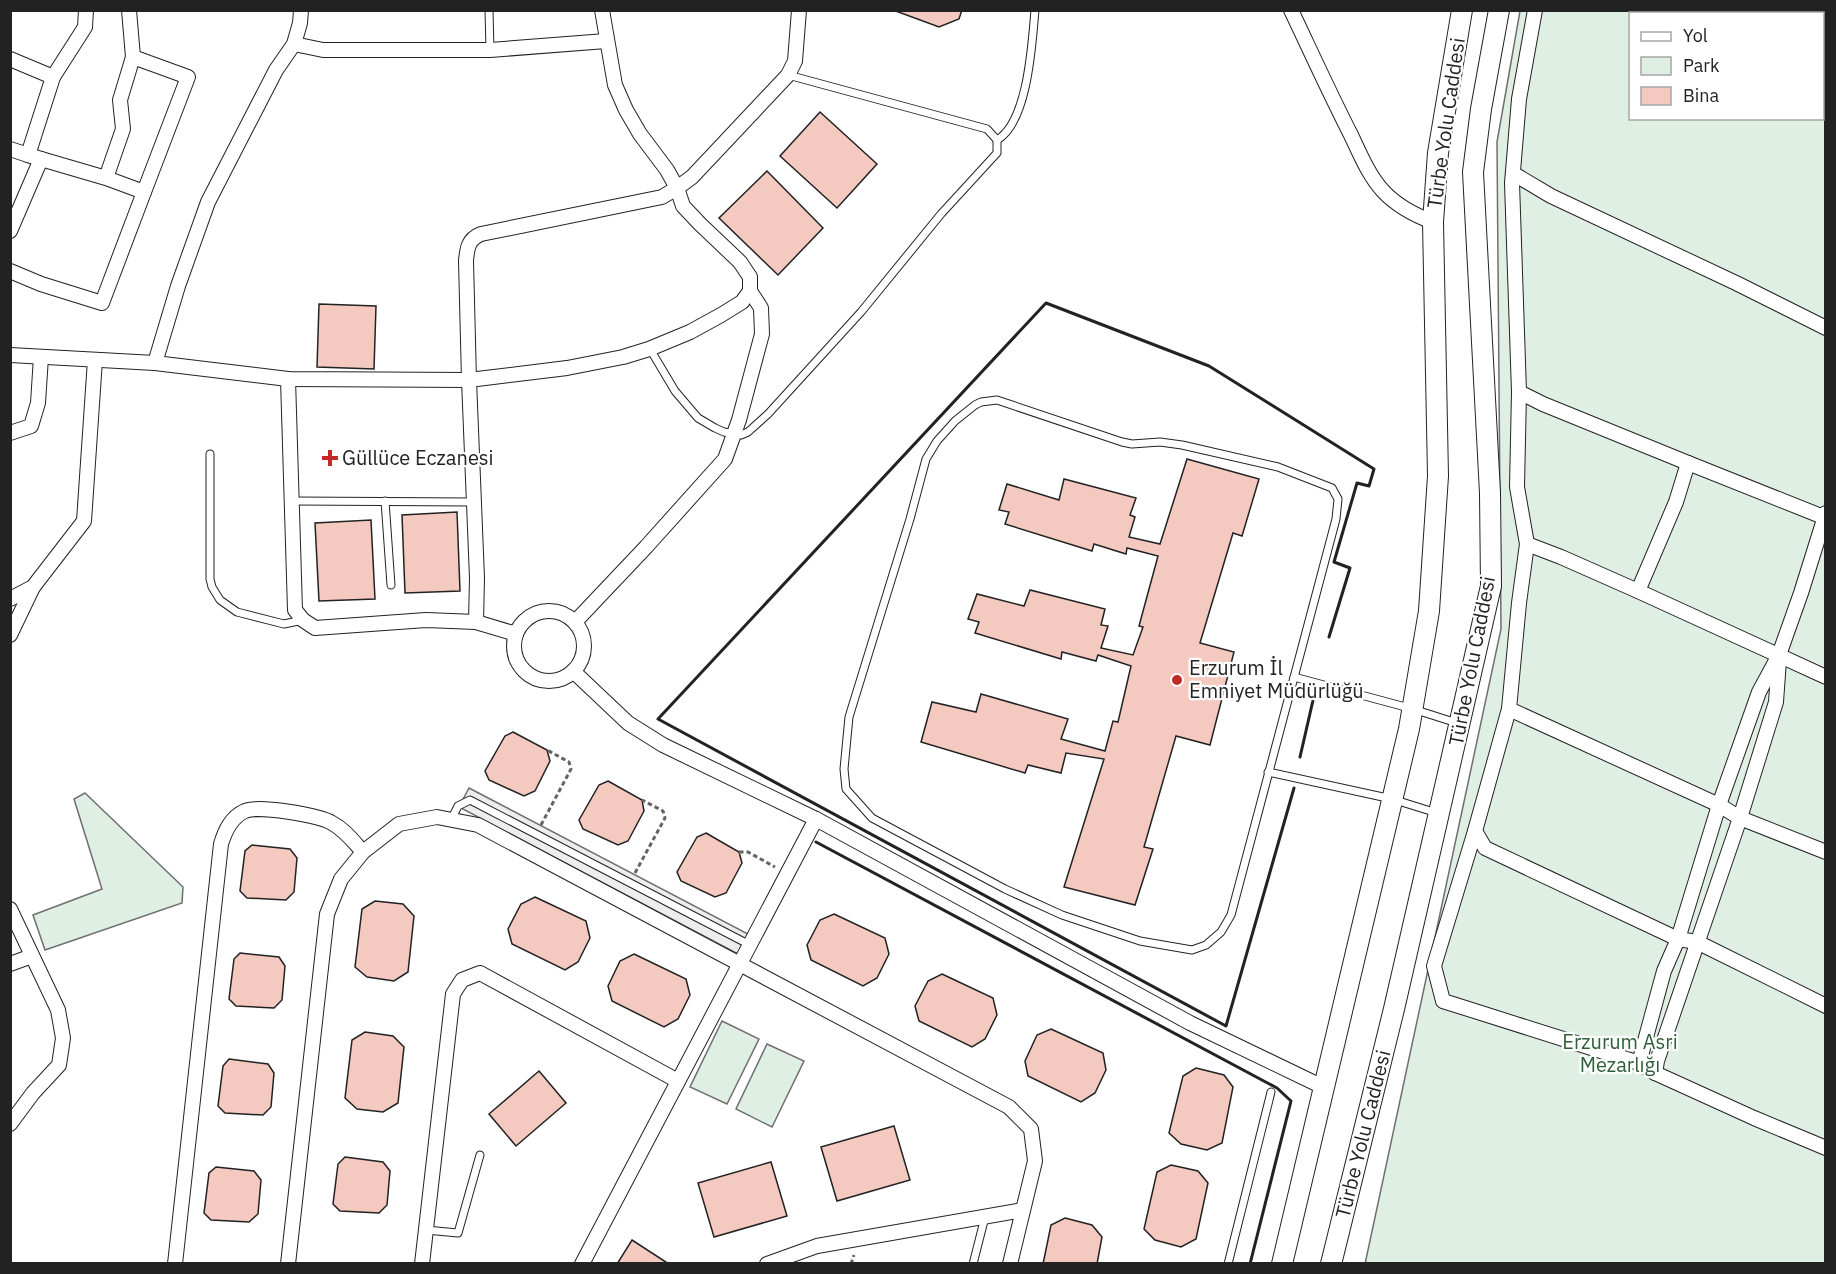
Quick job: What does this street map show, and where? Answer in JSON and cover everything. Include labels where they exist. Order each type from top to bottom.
[{"type":"street","points":[[10,231],[34,157],[53,77],[85,27],[86,10]]},
{"type":"street","points":[[106,178],[123,129],[120,100],[133,57],[129,10]]},
{"type":"street","points":[[155,363],[178,286],[208,202],[276,70],[294,44],[301,10]]},
{"type":"street","points":[[10,355],[155,363],[288,379],[469,380],[567,368],[623,357],[650,349],[690,332],[721,315],[742,302],[750,291],[751,284],[747,270],[683,206],[677,188],[626,110],[615,85],[602,10]]},
{"type":"street","points":[[476,622],[477,578],[466,261],[468,248],[474,236],[662,197],[677,188],[692,177],[788,75],[795,61],[798,10]]},
{"type":"street","points":[[1291,10],[1338,110],[1382,190],[1399,206],[1433,222]]},
{"type":"street","name":"Türbe Yolu Caddesi","points":[[1282,1263],[1413,709],[1429,611],[1438,476],[1433,222],[1438,153],[1462,10]]},
{"type":"street","name":"Türbe Yolu Caddesi","points":[[1331,1263],[1394,1009],[1491,586],[1490,493],[1473,172],[1481,109],[1499,10]]},
{"type":"street","points":[[1535,10],[1519,99],[1512,183],[1519,392],[1517,487],[1527,544],[1509,708],[1434,966],[1443,1001],[1639,1063],[1655,1074],[1826,1148]]},
{"type":"street","points":[[294,44],[323,50],[490,50],[606,41]]},
{"type":"street","points":[[10,271],[41,284],[102,303],[188,77],[133,57]]},
{"type":"street","points":[[10,59],[53,77]]},
{"type":"street","points":[[10,149],[144,192]]},
{"type":"street","points":[[1514,174],[1551,196],[1826,328]]},
{"type":"street","points":[[575,622],[725,459],[739,420],[762,334],[761,308],[750,291]]},
{"type":"street","points":[[10,433],[31,426],[38,403],[41,357]]},
{"type":"street","points":[[10,635],[33,586],[84,521],[95,360]]},
{"type":"street","points":[[288,379],[295,610],[303,620],[315,628],[426,620],[476,622],[516,634]]},
{"type":"street","points":[[1519,392],[1688,463],[1825,516],[1779,655],[1759,692],[1719,805],[1678,939],[1664,971],[1639,1063]]},
{"type":"street","points":[[1638,591],[1676,502],[1688,463]]},
{"type":"street","points":[[1527,544],[1638,591],[1826,677]]},
{"type":"street","points":[[10,599],[33,586]]},
{"type":"street","points":[[539,612],[559,612],[575,622],[581,630],[584,652],[580,663],[573,671],[553,681],[541,680],[522,668],[516,657],[514,646],[516,634],[530,616],[539,612]]},
{"type":"street","points":[[1655,1074],[1657,1061],[1740,818],[1776,702],[1779,655]]},
{"type":"street","points":[[573,671],[628,723],[663,745],[816,819],[1190,1023],[1323,1087]]},
{"type":"street","points":[[1509,708],[1719,805],[1740,818],[1826,852]]},
{"type":"street","points":[[175,1263],[220,844],[225,831],[234,819],[256,808],[314,816],[331,822],[346,832],[363,852]]},
{"type":"street","points":[[288,1263],[327,914],[341,879],[363,852],[399,824],[436,817],[478,825],[1010,1107],[1031,1129],[1035,1161],[1010,1263]]},
{"type":"street","points":[[582,1263],[816,819]]},
{"type":"street","points":[[1475,831],[1485,848],[1678,939],[1697,942],[1826,1006]]},
{"type":"street","points":[[10,909],[58,1010],[63,1038],[59,1065],[33,1093],[10,1124]]},
{"type":"street","points":[[10,964],[32,956]]},
{"type":"street","points":[[422,1263],[453,994],[462,980],[480,973],[678,1081]]},
{"type":"street","points":[[767,1263],[817,1246],[1023,1210]]},
{"type":"lane","points":[[489,10],[490,50]]},
{"type":"lane","points":[[997,140],[1011,128],[1022,103],[1035,10]]},
{"type":"lane","points":[[650,349],[675,391],[691,411],[705,423],[734,434],[741,435],[748,432],[768,414],[861,312],[941,214],[997,153],[997,140],[987,129],[788,75]]},
{"type":"lane","points":[[997,400],[1122,442],[1132,444],[1160,442],[1182,445],[1278,467],[1332,488],[1338,499],[1336,519],[1268,772],[1230,915],[1221,932],[1206,945],[1192,950],[1140,941],[1062,915],[1005,889],[872,818],[846,789],[844,769],[849,717],[910,519],[926,459],[937,441],[955,421],[975,405],[997,400]]},
{"type":"lane","points":[[210,454],[210,579],[215,594],[225,605],[237,612],[284,624],[303,620]]},
{"type":"lane","points":[[292,501],[474,502]]},
{"type":"lane","points":[[386,501],[391,585]]},
{"type":"lane","points":[[1294,676],[1460,724]]},
{"type":"lane","points":[[1268,772],[1392,799],[1439,814]]},
{"type":"lane","points":[[451,820],[458,806],[470,800],[750,945]]},
{"type":"lane","points":[[1228,1263],[1271,1092]]},
{"type":"lane","points":[[426,1230],[458,1233],[480,1155]]},
{"type":"lane","points":[[973,1263],[985,1217]]},
{"type":"path","points":[[536,834],[570,769],[569,762],[547,750]]},
{"type":"path","points":[[629,882],[664,818],[663,811],[642,800]]},
{"type":"path","points":[[739,852],[748,852],[788,874]]},
{"type":"green space","name":"Erzurum Asri Mezarlığı","points":[[1520,11],[1825,11],[1825,1263],[1365,1264],[1501,629],[1497,142]]},
{"type":"green space","points":[[85,793],[183,887],[182,903],[45,950],[33,915],[102,889],[74,799]]},
{"type":"green space","points":[[722,1021],[759,1039],[727,1104],[690,1087]]},
{"type":"green space","points":[[767,1044],[804,1061],[772,1127],[736,1109]]},
{"type":"shaded area","points":[[469,788],[748,934],[738,954],[459,807]]},
{"type":"building","points":[[893,10],[962,10],[959,19],[939,27]]},
{"type":"building","points":[[820,112],[877,164],[837,208],[780,156]]},
{"type":"building","points":[[767,171],[823,228],[778,275],[719,218]]},
{"type":"building","points":[[319,304],[376,306],[374,369],[317,367]]},
{"type":"building","name":"Erzurum İl Emniyet Müdürlüğü","points":[[1187,459],[1259,479],[1242,536],[1233,533],[1200,643],[1234,652],[1210,745],[1176,736],[1144,847],[1153,849],[1135,905],[1064,887],[1104,759],[1066,753],[1061,773],[1028,765],[1025,773],[921,742],[932,702],[976,712],[981,694],[1068,719],[1061,739],[1105,751],[1113,721],[1118,722],[1131,666],[1098,655],[1096,661],[1062,652],[1061,659],[975,633],[979,622],[968,619],[977,594],[1024,606],[1030,590],[1105,609],[1101,625],[1108,626],[1101,648],[1133,655],[1143,627],[1139,626],[1158,556],[1127,548],[1126,554],[1094,544],[1092,551],[1005,524],[1009,512],[999,510],[1007,484],[1059,500],[1064,479],[1136,498],[1130,515],[1135,517],[1129,537],[1160,544]]},
{"type":"building","points":[[457,512],[460,591],[405,593],[402,515]]},
{"type":"building","points":[[371,520],[375,599],[319,601],[315,523]]},
{"type":"building","points":[[513,732],[547,750],[550,761],[535,791],[524,796],[489,780],[485,771],[505,736]]},
{"type":"building","points":[[608,781],[642,800],[644,811],[628,841],[618,845],[583,829],[579,820],[599,785]]},
{"type":"building","points":[[706,833],[739,852],[742,863],[726,893],[715,897],[681,881],[677,872],[697,837]]},
{"type":"building","points":[[252,845],[290,849],[297,858],[294,892],[286,900],[247,898],[240,891],[245,851]]},
{"type":"building","points":[[535,897],[586,921],[590,938],[578,962],[565,970],[512,944],[508,929],[521,904]]},
{"type":"building","points":[[375,901],[403,904],[414,916],[408,972],[394,981],[367,977],[355,967],[362,909]]},
{"type":"building","points":[[834,914],[885,938],[889,954],[877,978],[863,986],[811,960],[807,945],[820,920]]},
{"type":"building","points":[[240,953],[279,957],[285,966],[282,1000],[274,1008],[236,1006],[229,999],[234,959]]},
{"type":"building","points":[[634,954],[686,979],[690,995],[678,1019],[664,1027],[612,1001],[608,986],[620,961]]},
{"type":"building","points":[[942,974],[993,998],[997,1015],[985,1039],[972,1047],[919,1021],[915,1006],[928,981]]},
{"type":"building","points":[[1051,1029],[1103,1053],[1106,1070],[1095,1093],[1081,1102],[1028,1076],[1025,1061],[1037,1035]]},
{"type":"building","points":[[365,1032],[393,1036],[404,1047],[398,1103],[383,1112],[357,1109],[345,1098],[352,1040]]},
{"type":"building","points":[[229,1059],[268,1064],[274,1073],[271,1107],[263,1115],[225,1113],[218,1106],[223,1066]]},
{"type":"building","points":[[1196,1068],[1224,1075],[1233,1087],[1222,1143],[1207,1150],[1181,1144],[1169,1133],[1183,1076]]},
{"type":"building","points":[[539,1071],[566,1103],[516,1146],[489,1114]]},
{"type":"building","points":[[894,1126],[910,1180],[837,1201],[821,1147]]},
{"type":"building","points":[[345,1157],[383,1162],[390,1171],[387,1205],[379,1213],[340,1211],[333,1204],[338,1164]]},
{"type":"building","points":[[771,1162],[787,1216],[714,1237],[698,1183]]},
{"type":"building","points":[[1171,1165],[1198,1171],[1208,1183],[1196,1239],[1181,1247],[1155,1240],[1144,1229],[1157,1172]]},
{"type":"building","points":[[216,1167],[254,1171],[261,1180],[258,1214],[249,1222],[211,1220],[204,1213],[209,1173]]},
{"type":"building","points":[[1065,1218],[1092,1225],[1102,1237],[1097,1264],[1043,1264],[1051,1225]]},
{"type":"building","points":[[632,1240],[669,1264],[617,1264]]},
{"type":"wall","points":[[1294,788],[1226,1026],[658,719],[1046,303],[1209,366],[1374,469],[1369,486],[1357,483],[1334,562],[1350,568],[1329,637]]},
{"type":"wall","points":[[1300,757],[1314,696]]},
{"type":"wall","points":[[816,842],[1277,1088],[1291,1101],[1250,1264]]},
{"type":"place","name":"Güllüce Eczanesi","points":[[330,458]]},
{"type":"place","name":"Erzurum İl Emniyet Müdürlüğü","points":[[1177,680]]}]
